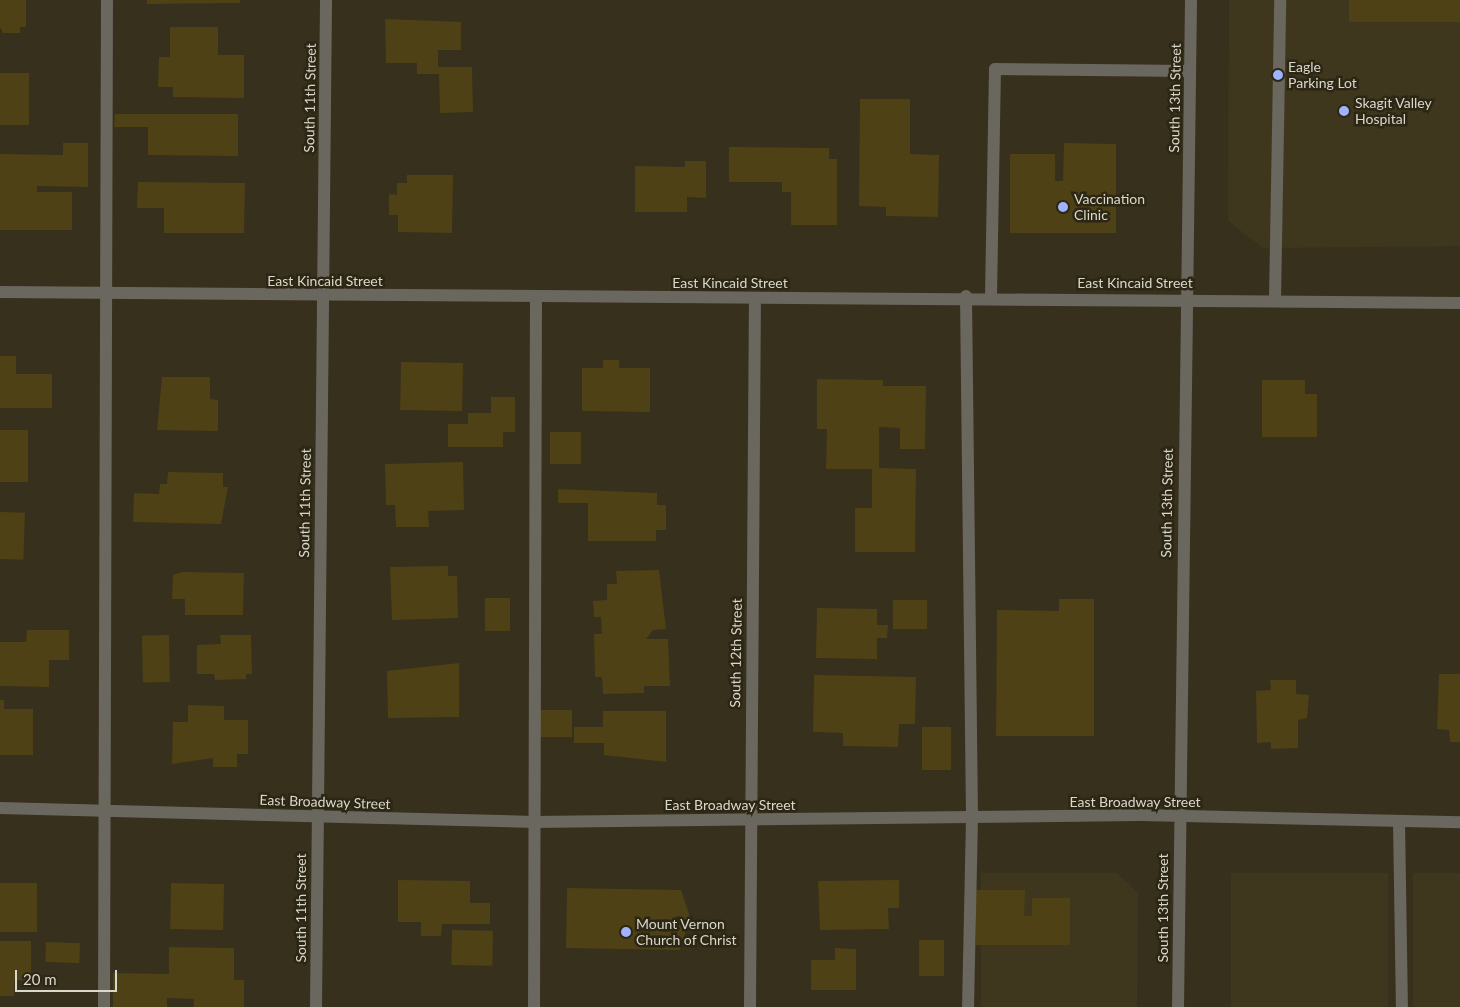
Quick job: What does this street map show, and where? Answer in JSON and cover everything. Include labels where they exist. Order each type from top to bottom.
[{"type":"street","points":[[104,1007],[106,0]]},
{"type":"street","name":"South 11th Street","points":[[316,1007],[326,0]]},
{"type":"street","name":"South 13th Street","points":[[1178,1007],[1178,816],[1188,298],[1191,0]]},
{"type":"street","points":[[1275,300],[1280,0]]},
{"type":"street","points":[[991,297],[995,69],[1190,71]]},
{"type":"street","name":"East Kincaid Street","points":[[0,292],[755,298],[966,296],[1188,298],[1460,304]]},
{"type":"street","points":[[534,1007],[536,296]]},
{"type":"street","points":[[966,296],[972,818],[968,1007]]},
{"type":"street","name":"South 12th Street","points":[[750,1007],[749,819],[755,298]]},
{"type":"street","name":"East Broadway Street","points":[[0,808],[534,822],[1178,816],[1460,822]]},
{"type":"street","points":[[1399,821],[1402,1007]]},
{"type":"shaded area","name":"Skagit Valley Hospital","points":[[1229,0],[1460,0],[1460,246],[1263,248],[1228,221]]},
{"type":"shaded area","points":[[981,873],[1117,873],[1138,893],[1137,1007],[981,1007]]},
{"type":"shaded area","points":[[1231,873],[1388,873],[1388,1007],[1231,1007]]},
{"type":"shaded area","points":[[1413,873],[1460,873],[1460,1007],[1413,1007]]},
{"type":"building","points":[[0,0],[26,0],[26,27],[20,27],[20,33],[3,33],[0,27]]},
{"type":"building","points":[[147,0],[240,0],[240,3],[147,4]]},
{"type":"building","points":[[1349,0],[1460,0],[1460,22],[1349,22]]},
{"type":"building","points":[[385,19],[461,22],[461,50],[438,50],[438,67],[472,67],[473,112],[440,113],[439,74],[417,74],[417,63],[386,63]]},
{"type":"building","points":[[170,27],[218,27],[218,55],[244,55],[244,98],[173,97],[173,87],[158,87],[159,57],[170,57]]},
{"type":"building","points":[[0,73],[29,73],[29,125],[0,125]]},
{"type":"building","points":[[860,99],[910,99],[910,154],[939,155],[938,217],[886,216],[886,207],[859,206]]},
{"type":"building","points":[[115,114],[238,114],[238,156],[148,155],[148,127],[114,127]]},
{"type":"building","points":[[63,143],[88,143],[88,187],[37,186],[37,192],[72,192],[72,230],[0,230],[0,154],[63,155]]},
{"type":"building","name":"Vaccination Clinic","points":[[1064,143],[1116,144],[1116,233],[1010,233],[1010,154],[1055,154],[1055,181],[1063,181]]},
{"type":"building","points":[[729,147],[829,148],[829,159],[837,159],[837,225],[791,225],[791,192],[782,192],[782,182],[729,182]]},
{"type":"building","points":[[685,161],[706,161],[706,198],[687,197],[687,212],[635,212],[635,166],[685,167]]},
{"type":"building","points":[[407,175],[453,175],[452,233],[398,232],[398,215],[389,215],[389,194],[397,195],[397,183],[407,183]]},
{"type":"building","points":[[138,182],[245,183],[244,233],[164,233],[164,208],[137,208]]},
{"type":"building","points":[[0,356],[16,356],[16,374],[52,374],[52,408],[0,408]]},
{"type":"building","points":[[603,360],[619,360],[619,368],[650,368],[650,412],[582,411],[582,368],[603,368]]},
{"type":"building","points":[[401,362],[463,363],[462,411],[400,410]]},
{"type":"building","points":[[162,377],[210,377],[210,399],[218,400],[218,431],[157,430]]},
{"type":"building","points":[[817,379],[883,380],[883,386],[926,386],[925,449],[900,449],[900,428],[879,427],[879,468],[916,469],[915,552],[855,552],[855,508],[872,508],[872,469],[826,469],[827,429],[817,429]]},
{"type":"building","points":[[1262,380],[1305,380],[1305,394],[1317,394],[1317,437],[1262,437]]},
{"type":"building","points":[[491,397],[515,397],[515,432],[503,432],[503,447],[448,447],[448,424],[468,424],[468,413],[491,413]]},
{"type":"building","points":[[0,430],[28,430],[28,482],[0,482]]},
{"type":"building","points":[[550,432],[581,432],[581,464],[550,464]]},
{"type":"building","points":[[463,462],[464,510],[428,511],[429,527],[396,527],[395,505],[386,505],[385,464]]},
{"type":"building","points":[[168,472],[223,473],[223,487],[228,487],[221,524],[133,522],[134,493],[159,494],[160,484],[167,484]]},
{"type":"building","points":[[558,489],[657,493],[657,505],[666,505],[666,530],[656,530],[656,541],[588,541],[588,503],[558,503]]},
{"type":"building","points":[[0,512],[25,513],[23,560],[0,559]]},
{"type":"building","points":[[448,566],[448,576],[457,576],[458,618],[392,620],[390,567]]},
{"type":"building","points":[[659,570],[666,629],[653,630],[646,639],[668,639],[670,686],[644,686],[644,693],[603,694],[602,677],[595,677],[594,634],[602,634],[601,617],[594,617],[593,601],[607,600],[607,584],[617,584],[616,571]]},
{"type":"building","points":[[182,572],[244,573],[243,615],[185,615],[185,599],[172,599],[173,575]]},
{"type":"building","points":[[485,598],[510,598],[510,631],[485,631]]},
{"type":"building","points":[[1059,599],[1094,599],[1094,736],[996,736],[997,610],[1059,611]]},
{"type":"building","points":[[893,600],[927,600],[927,629],[893,629]]},
{"type":"building","points":[[817,608],[877,609],[877,625],[888,625],[887,638],[877,638],[877,659],[816,658]]},
{"type":"building","points":[[27,630],[69,630],[69,660],[49,660],[49,687],[0,686],[0,642],[26,642]]},
{"type":"building","points":[[142,635],[169,635],[170,682],[143,682]]},
{"type":"building","points":[[220,635],[251,635],[252,674],[246,674],[246,679],[215,680],[214,674],[197,674],[197,645],[221,644]]},
{"type":"building","points":[[459,663],[459,717],[388,718],[387,671]]},
{"type":"building","points":[[1439,674],[1460,674],[1460,742],[1450,742],[1449,730],[1437,729]]},
{"type":"building","points":[[814,675],[916,677],[915,724],[899,724],[898,747],[843,746],[843,733],[813,732]]},
{"type":"building","points":[[1270,680],[1296,680],[1296,694],[1309,695],[1307,718],[1298,720],[1298,748],[1271,749],[1271,742],[1257,743],[1256,691],[1271,690]]},
{"type":"building","points":[[0,700],[4,700],[4,709],[33,709],[33,755],[0,755]]},
{"type":"building","points":[[188,705],[224,706],[224,720],[248,720],[248,754],[237,754],[237,767],[213,767],[213,758],[172,764],[173,722],[188,722]]},
{"type":"building","points":[[539,710],[572,710],[572,737],[539,737]]},
{"type":"building","points":[[603,711],[666,711],[666,762],[604,755],[604,743],[574,743],[574,727],[603,727]]},
{"type":"building","points":[[922,727],[951,727],[951,770],[922,770]]},
{"type":"building","points":[[398,880],[470,881],[470,903],[490,903],[490,924],[442,924],[441,936],[421,936],[421,922],[398,922]]},
{"type":"building","points":[[899,880],[899,908],[888,908],[889,929],[820,930],[818,881]]},
{"type":"building","points":[[0,883],[37,883],[37,932],[0,932]]},
{"type":"building","points":[[171,883],[224,884],[223,930],[170,929]]},
{"type":"building","name":"Mount Vernon Church of Christ","points":[[567,888],[681,890],[690,917],[680,950],[566,948]]},
{"type":"building","points":[[976,890],[1025,890],[1024,916],[1032,916],[1032,898],[1070,898],[1070,945],[976,945]]},
{"type":"building","points":[[452,930],[493,931],[492,966],[451,965]]},
{"type":"building","points":[[919,940],[944,940],[944,976],[919,976]]},
{"type":"building","points":[[0,941],[31,941],[31,980],[14,980],[14,996],[0,996]]},
{"type":"building","points":[[46,942],[80,943],[79,963],[45,962]]},
{"type":"building","points":[[169,947],[234,948],[234,980],[244,980],[244,1007],[194,1007],[194,999],[167,998],[167,1007],[113,1007],[113,973],[169,974]]},
{"type":"building","points":[[835,948],[856,949],[856,990],[811,990],[811,960],[835,960]]},
{"type":"place","name":"Eagle Parking Lot","points":[[1278,75]]},
{"type":"place","name":"Skagit Valley Hospital","points":[[1344,111]]},
{"type":"place","name":"Vaccination Clinic","points":[[1063,207]]},
{"type":"place","name":"Mount Vernon Church of Christ","points":[[626,932]]}]
